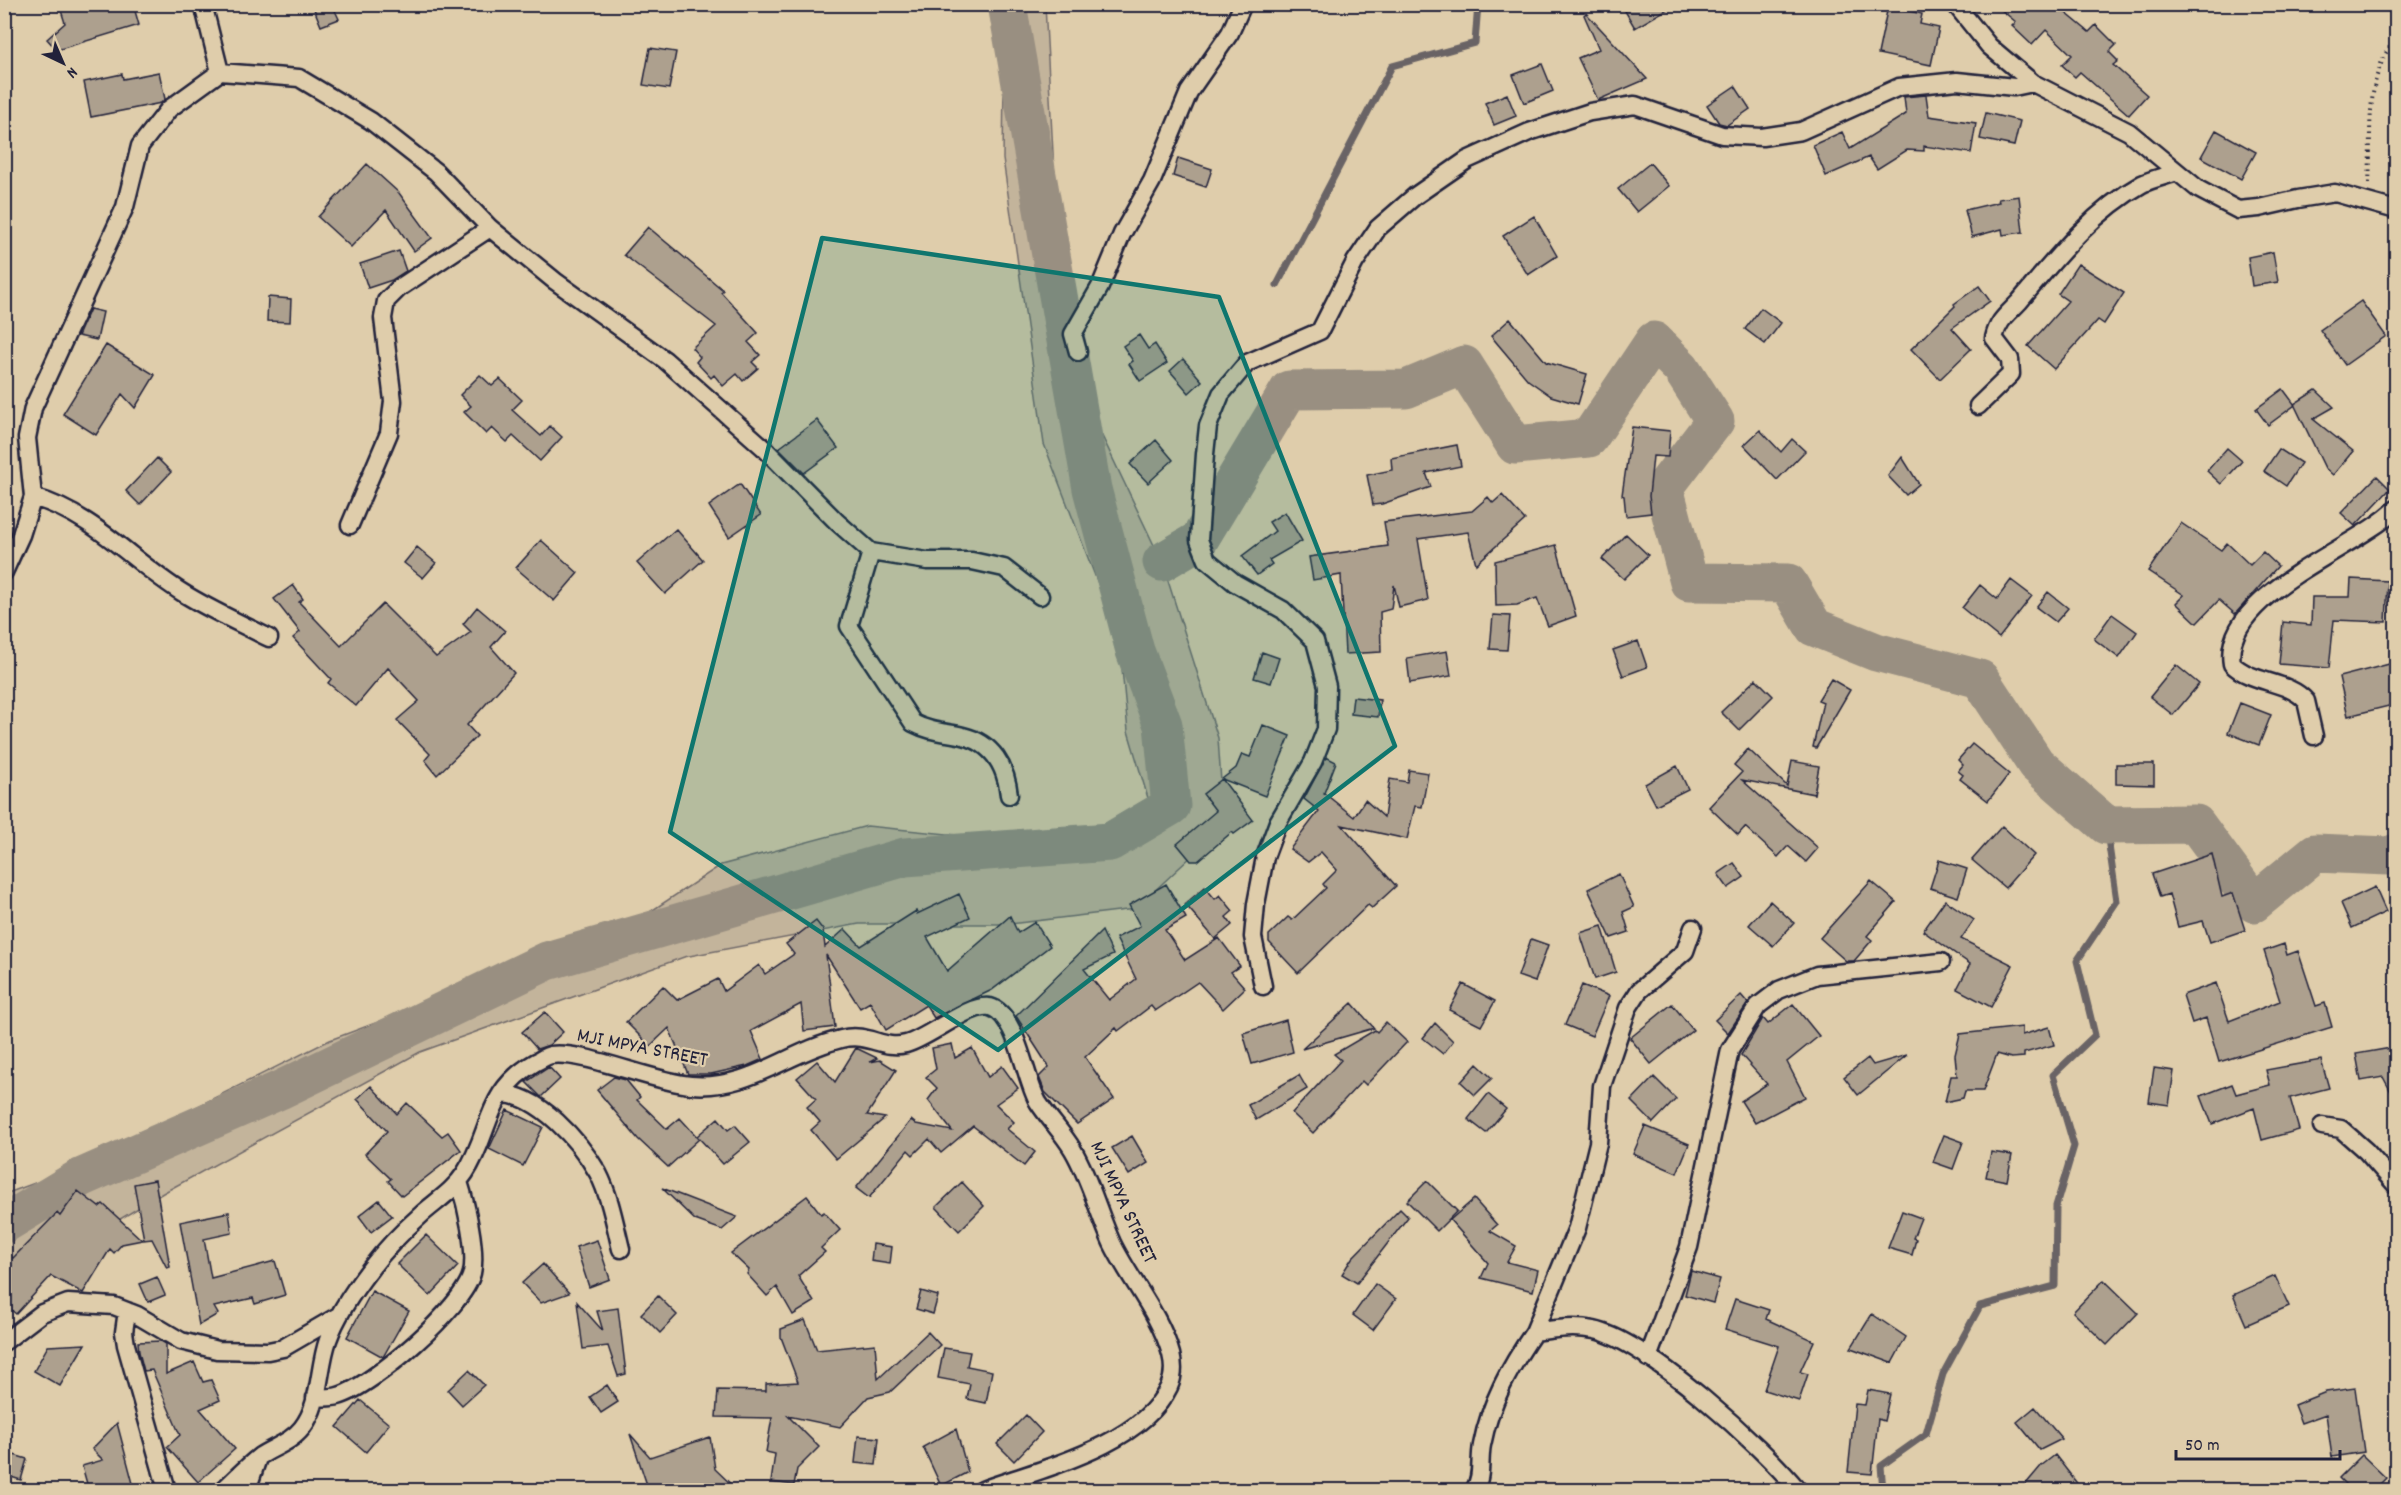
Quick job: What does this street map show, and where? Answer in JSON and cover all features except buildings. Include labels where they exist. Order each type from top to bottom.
[{"type":"street","points":[[203,4],[220,72]]},
{"type":"street","points":[[1078,352],[1073,334],[1079,320],[1100,287],[1122,234],[1152,181],[1189,92],[1230,33],[1243,4]]},
{"type":"street","points":[[1955,4],[1989,46],[2033,83],[2129,132],[2198,189],[2238,210],[2335,193],[2397,210]]},
{"type":"street","points":[[4,572],[33,497],[27,438],[33,408],[125,207],[140,147],[169,109],[220,72],[299,78],[332,95],[371,121],[436,172],[490,228],[555,281],[665,360],[763,447],[837,522],[871,552],[927,561],[972,561],[1004,568],[1040,596]]},
{"type":"street","points":[[1263,986],[1253,936],[1256,904],[1265,857],[1278,822],[1313,762],[1326,729],[1327,686],[1315,641],[1283,610],[1235,583],[1207,560],[1199,540],[1208,426],[1221,394],[1247,363],[1320,332],[1355,262],[1378,228],[1415,196],[1467,160],[1529,132],[1590,112],[1635,105],[1722,135],[1762,137],[1801,131],[1899,87],[1957,81],[2014,87],[2033,83]]},
{"type":"street","points":[[1978,406],[2011,374],[2010,359],[1994,338],[2000,319],[2018,303],[2079,234],[2112,206],[2143,184],[2177,172]]},
{"type":"street","points":[[350,525],[389,433],[393,401],[383,318],[386,301],[399,288],[490,228]]},
{"type":"street","points":[[33,497],[58,504],[80,516],[183,594],[269,638]]},
{"type":"street","points":[[2314,736],[2306,701],[2291,690],[2239,671],[2232,664],[2232,640],[2240,623],[2278,589],[2397,509]]},
{"type":"street","points":[[871,552],[849,626],[913,723],[928,731],[964,736],[978,742],[1000,761],[1006,770],[1009,795]]},
{"type":"street","points":[[1474,1491],[1478,1484],[1481,1446],[1492,1405],[1512,1364],[1534,1332],[1577,1228],[1598,1143],[1602,1086],[1628,1008],[1639,991],[1685,951],[1693,928]]},
{"type":"street","points":[[1648,1358],[1689,1247],[1730,1050],[1758,1006],[1779,990],[1817,975],[1941,962]]},
{"type":"street","name":"MJI MPYA STREET","points":[[223,1491],[258,1457],[302,1428],[315,1398],[327,1342],[339,1316],[373,1264],[400,1235],[459,1182],[469,1167],[492,1106],[532,1064],[552,1055],[582,1059],[664,1081],[711,1087],[750,1078],[814,1048],[843,1038],[863,1035],[886,1045],[903,1045],[923,1038],[974,1009],[990,1007],[1001,1014],[1013,1031],[1037,1101],[1072,1148],[1113,1243],[1164,1336],[1172,1356],[1174,1373],[1168,1389],[1154,1410],[1127,1433],[1093,1449],[982,1491]]},
{"type":"street","points":[[501,1094],[514,1094],[540,1107],[585,1157],[598,1174],[621,1249]]},
{"type":"street","points":[[2322,1126],[2341,1129],[2366,1151],[2397,1185]]},
{"type":"street","points":[[315,1398],[339,1396],[376,1375],[403,1354],[435,1323],[455,1303],[467,1285],[472,1272],[470,1226],[459,1182]]},
{"type":"street","points":[[4,1342],[42,1313],[68,1303],[114,1306],[128,1311],[181,1341],[200,1347],[253,1351],[283,1348],[339,1316]]},
{"type":"street","points":[[128,1311],[124,1332],[126,1345],[167,1491]]},
{"type":"street","points":[[1534,1332],[1570,1328],[1596,1330],[1648,1358],[1779,1467],[1798,1491]]},
{"type":"street","points":[[247,1491],[258,1457]]},
{"type":"path","points":[[2368,202],[2368,135],[2379,67],[2383,56],[2397,38]]},
{"type":"highlighted area","points":[[822,238],[1219,297],[1395,746],[998,1050],[670,832]]},
{"type":"shaded area","points":[[1005,5],[1045,5],[1064,356],[1162,562],[1218,738],[1224,826],[1135,909],[1010,924],[859,924],[684,957],[420,1052],[163,1193],[5,1289],[5,1194],[70,1170],[330,1040],[621,931],[721,865],[867,826],[1028,842],[1087,843],[1156,825],[1128,731],[1119,638],[1044,444],[1003,159]]},
{"type":"waterway","points":[[4,1224],[80,1178],[280,1090],[547,961],[905,857],[1110,842],[1171,806],[1163,725],[1135,651],[1092,489],[1007,4]]},
{"type":"waterway","points":[[1277,285],[1392,66],[1475,43],[1478,4]]},
{"type":"waterway","points":[[1162,562],[1199,540],[1289,390],[1406,389],[1464,365],[1515,445],[1589,438],[1654,341],[1681,368],[1715,421],[1664,488],[1689,582],[1788,583],[1814,627],[1876,652],[1980,679],[2036,764],[2106,825],[2196,824],[2254,903],[2315,853],[2389,856],[2396,853]]},
{"type":"waterway","points":[[1883,1490],[1881,1466],[1926,1434],[1943,1374],[1980,1306],[2055,1286],[2056,1206],[2074,1146],[2053,1075],[2095,1035],[2077,961],[2117,901],[2106,825]]}]
